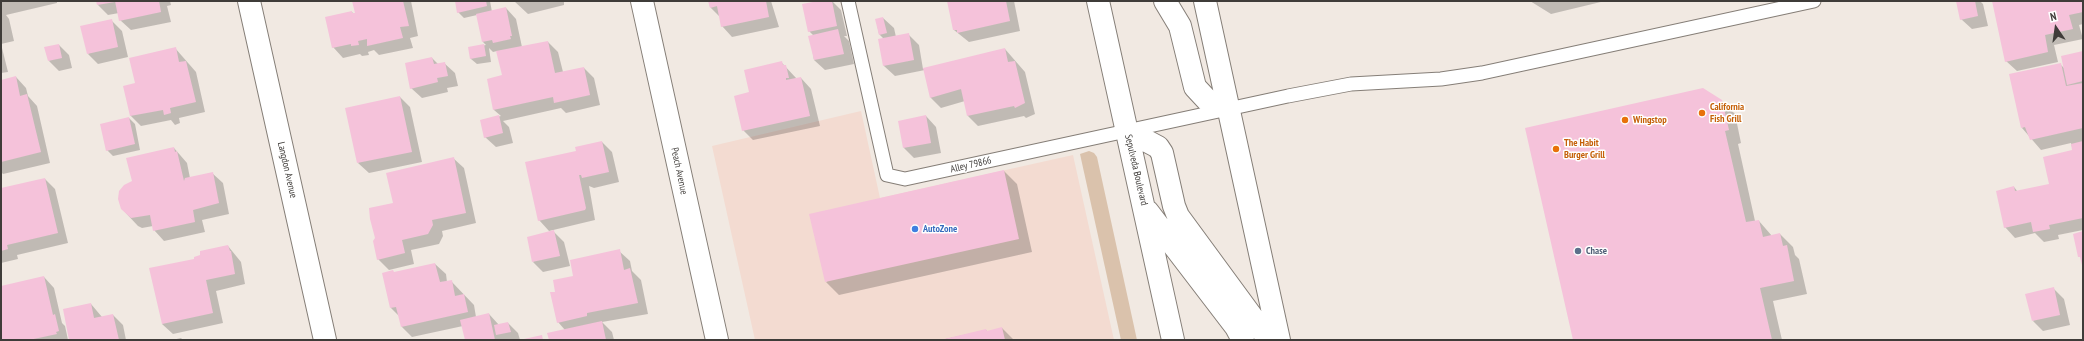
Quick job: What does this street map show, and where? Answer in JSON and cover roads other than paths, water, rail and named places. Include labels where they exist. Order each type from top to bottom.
[{"type":"main road","name":"Langdon Avenue","points":[[249,1],[325,340]]},
{"type":"main road","name":"Peach Avenue","points":[[642,1],[717,340]]},
{"type":"main road","name":"Sepulveda Boulevard","points":[[1098,1],[1173,340]]},
{"type":"main road","points":[[1165,1],[1180,26],[1195,87],[1208,101],[1228,108]]},
{"type":"main road","points":[[1205,1],[1279,340]]},
{"type":"main road","points":[[1126,130],[1158,147],[1162,154],[1174,206],[1178,216],[1268,340]]},
{"type":"main road","points":[[1144,206],[1236,327],[1243,340]]},
{"type":"lane","name":"Alley 79866","points":[[848,1],[887,175],[905,179],[1228,108],[1351,84],[1441,79],[1482,73],[1814,1]]},
{"type":"place","name":"California Fish Grill","points":[[1702,113]]},
{"type":"place","name":"Wingstop","points":[[1625,120]]},
{"type":"place","name":"The Habit Burger Grill","points":[[1556,149]]},
{"type":"place","name":"AutoZone","points":[[915,229]]},
{"type":"place","name":"Chase","points":[[1578,251]]}]
